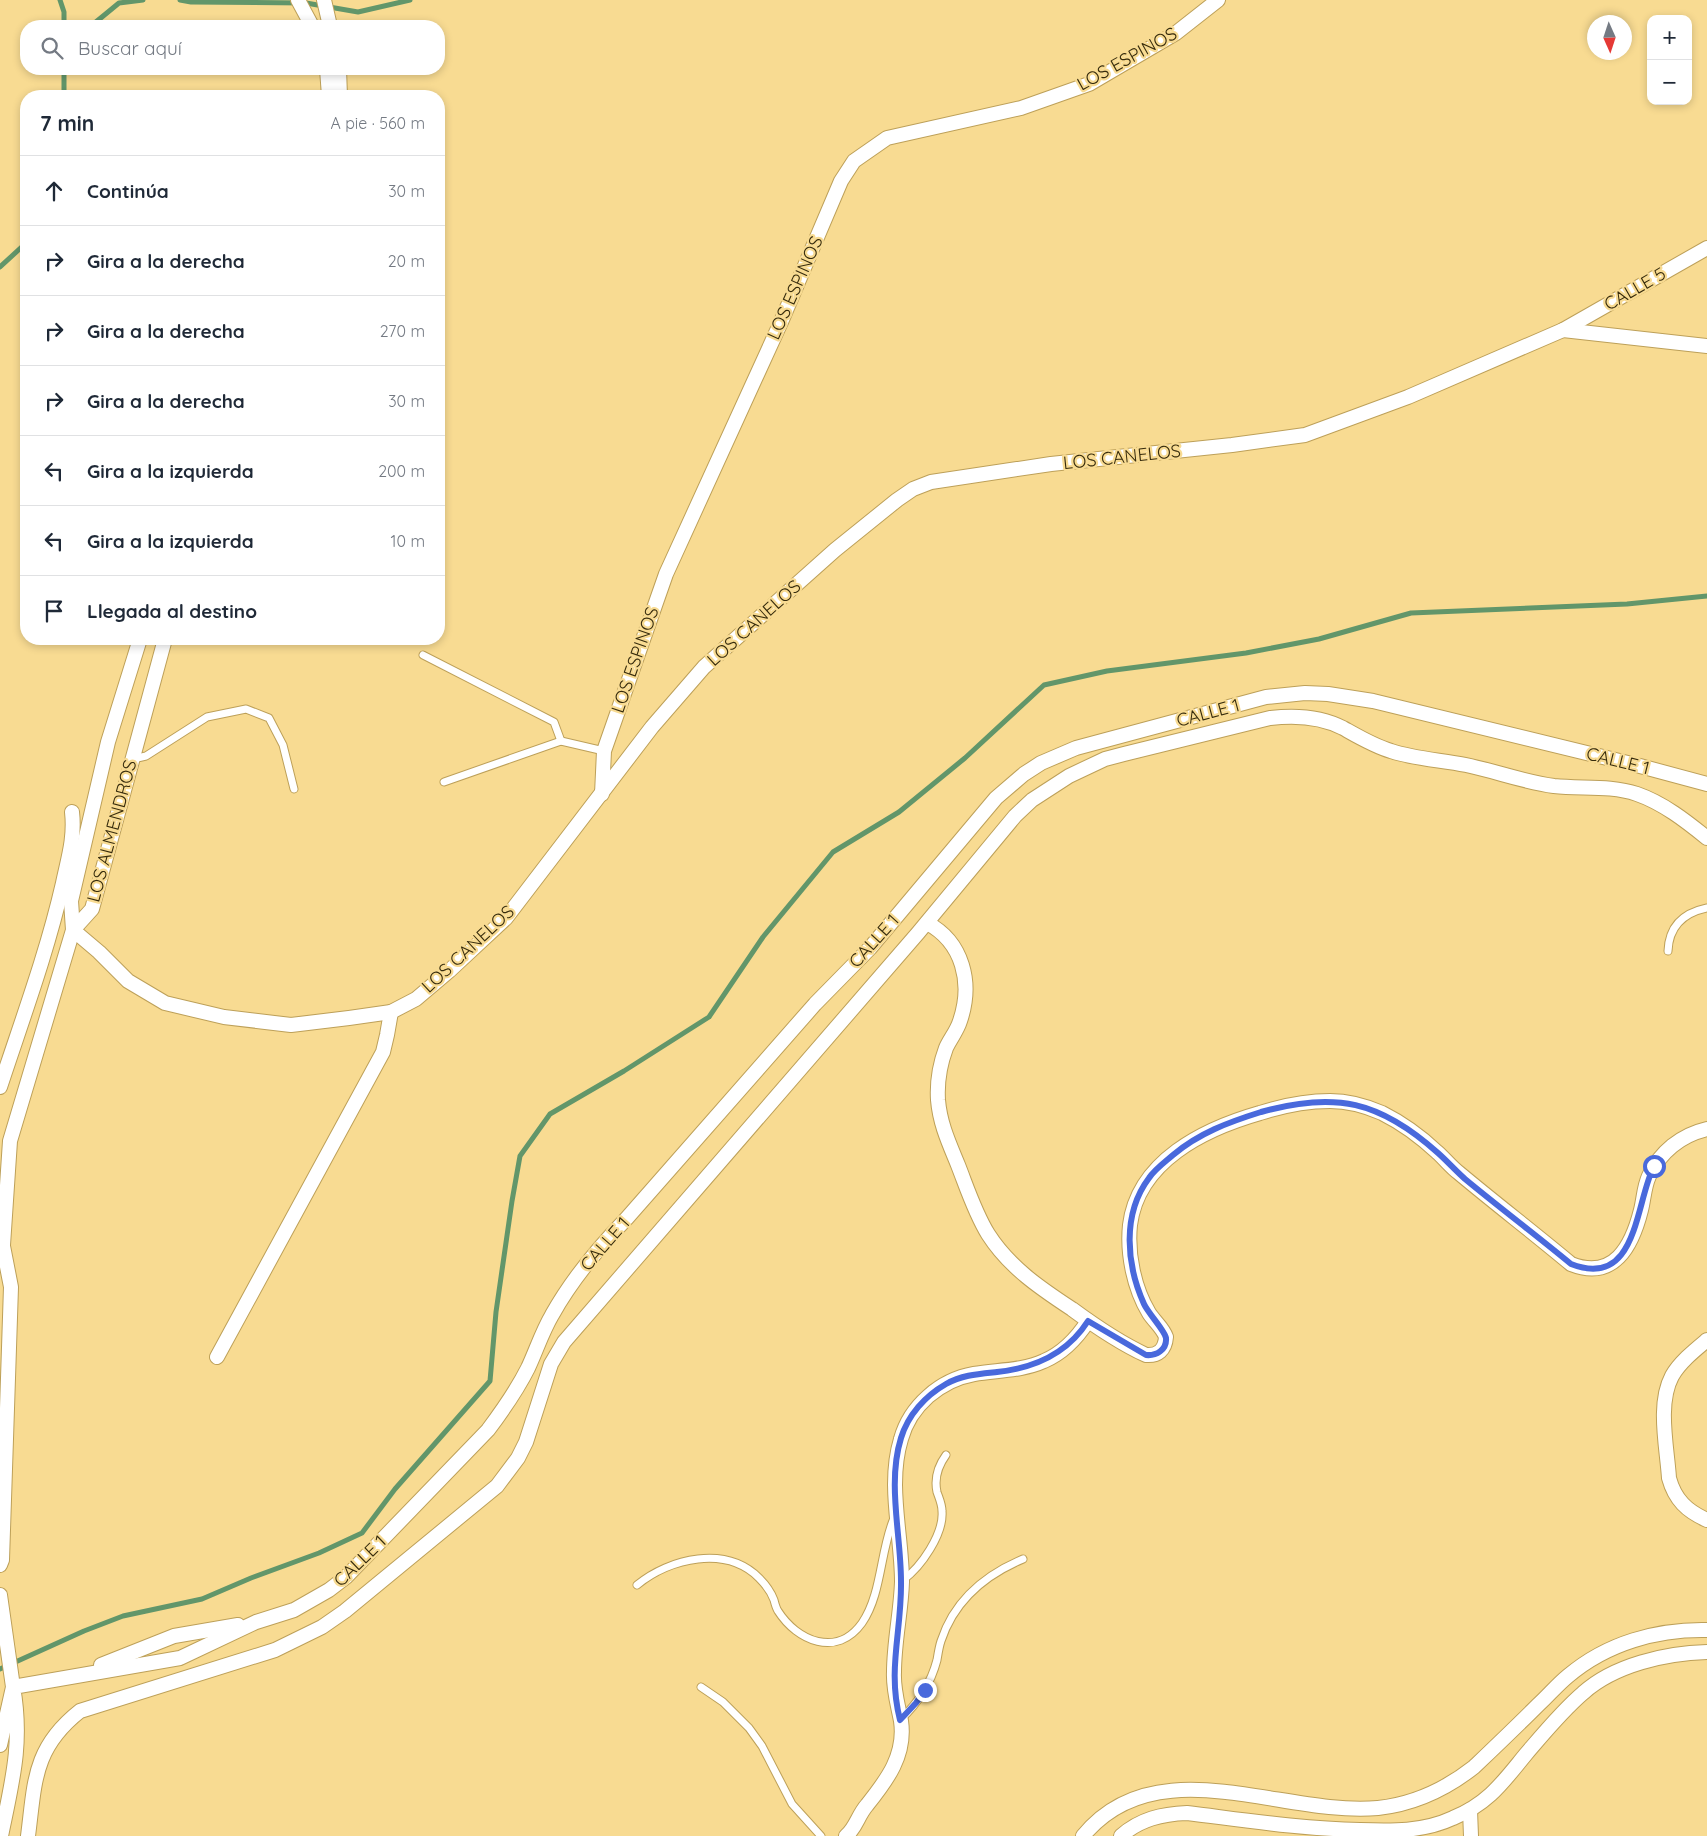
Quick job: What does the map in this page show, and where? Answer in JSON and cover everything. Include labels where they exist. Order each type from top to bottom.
[{"type":"street","points":[[298,0],[309,20]]},
{"type":"street","points":[[324,0],[329,20]]},
{"type":"street","name":"LOS ESPINOS","points":[[602,794],[604,751],[666,574],[781,322],[841,182],[854,160],[887,138],[1021,108],[1089,84],[1176,33],[1218,0]]},
{"type":"street","points":[[329,75],[333,90]]},
{"type":"street","points":[[334,90],[338,75]]},
{"type":"street","name":"CALLE 5","points":[[1563,330],[1707,248]]},
{"type":"street","points":[[1563,330],[1707,346]]},
{"type":"street","name":"LOS CANELOS","points":[[73,930],[128,980],[165,1003],[224,1017],[291,1025],[391,1012],[416,999],[450,971],[506,918],[652,727],[704,667],[835,550],[913,488],[931,482],[1041,466],[1232,446],[1304,435],[1408,397],[1563,330]]},
{"type":"street","name":"LOS ALMENDROS","points":[[73,930],[71,901],[108,742],[138,645]]},
{"type":"street","name":"LOS ALMENDROS","points":[[73,930],[92,909],[163,645]]},
{"type":"street","name":"CALLE 1","points":[[75,1676],[174,1636],[276,1617],[306,1604],[346,1577],[488,1430],[517,1389],[556,1307],[594,1253],[815,1004],[870,948],[996,798],[1010,785],[1041,763],[1076,748],[1248,702],[1286,694],[1328,694],[1373,701],[1707,784]]},
{"type":"street","points":[[28,1836],[39,1764],[49,1743],[58,1731],[80,1711],[276,1650],[299,1639],[345,1611],[497,1486],[509,1473],[526,1442],[551,1364],[564,1342],[926,923],[1014,816],[1032,800],[1069,776],[1105,759],[1270,718],[1286,716],[1317,718],[1344,729],[1374,745],[1411,756],[1465,765],[1540,784],[1569,787],[1599,787],[1635,794],[1669,809],[1707,838]]},
{"type":"street","points":[[0,1088],[41,964],[59,901],[73,840],[72,812]]},
{"type":"street","points":[[926,923],[945,935],[952,943],[960,959],[964,979],[965,992],[960,1021],[947,1047],[939,1082],[938,1100],[940,1118],[948,1144],[977,1215],[1001,1252],[1033,1283],[1088,1321],[1146,1355],[1157,1354],[1161,1351],[1166,1338],[1144,1304],[1134,1273],[1131,1257],[1130,1227],[1136,1200],[1149,1177],[1182,1148],[1219,1126],[1245,1117],[1298,1104],[1323,1101],[1348,1103],[1380,1113],[1421,1138],[1480,1191],[1571,1264],[1587,1268],[1605,1266],[1620,1257],[1626,1250],[1637,1225],[1645,1188],[1654,1166],[1679,1141],[1689,1135],[1707,1129]]},
{"type":"street","points":[[0,1565],[3,1541],[11,1287],[1,1251],[10,1142],[73,930]]},
{"type":"street","points":[[217,1357],[383,1052],[391,1012]]},
{"type":"street","points":[[846,1836],[853,1829],[857,1819],[884,1784],[897,1759],[901,1746],[900,1720],[894,1691],[902,1581],[896,1513],[898,1450],[907,1423],[925,1400],[935,1391],[959,1378],[1020,1368],[1045,1361],[1075,1339],[1088,1321]]},
{"type":"street","points":[[1707,1340],[1673,1375],[1664,1397],[1664,1408],[1669,1478],[1672,1488],[1683,1506],[1707,1520]]},
{"type":"street","points":[[0,1594],[18,1719],[18,1748],[1,1836]]},
{"type":"street","name":"CALLE 1","points":[[13,1687],[180,1658],[256,1622]]},
{"type":"street","points":[[1083,1836],[1099,1819],[1125,1802],[1139,1796],[1170,1791],[1227,1793],[1361,1809],[1386,1807],[1410,1802],[1426,1796],[1459,1778],[1474,1767],[1555,1687],[1602,1653],[1619,1645],[1656,1634],[1675,1630],[1707,1630]]},
{"type":"street","points":[[1121,1836],[1134,1826],[1147,1820],[1173,1813],[1187,1813],[1320,1829],[1392,1831],[1434,1825],[1453,1819],[1494,1794],[1545,1732],[1584,1692],[1617,1672],[1635,1665],[1672,1655],[1707,1652]]},
{"type":"street","points":[[0,1745],[13,1687]]},
{"type":"street","points":[[1470,1810],[1472,1836]]},
{"type":"lane","points":[[424,655],[554,722],[561,741]]},
{"type":"lane","points":[[132,759],[146,756],[207,717],[246,709],[269,718],[283,745],[294,789]]},
{"type":"lane","points":[[444,782],[561,741],[604,751]]},
{"type":"lane","points":[[1668,951],[1671,934],[1681,919],[1696,911],[1707,908]]},
{"type":"lane","points":[[902,1581],[920,1565],[940,1527],[942,1510],[937,1493],[936,1476],[941,1462],[946,1455]]},
{"type":"lane","points":[[637,1585],[659,1570],[683,1561],[711,1559],[732,1562],[750,1570],[759,1578],[770,1593],[777,1610],[800,1635],[817,1642],[836,1641],[851,1634],[863,1622],[877,1586],[889,1531],[896,1513]]},
{"type":"lane","points":[[900,1720],[925,1690],[932,1675],[945,1629],[961,1602],[989,1576],[1023,1559]]},
{"type":"lane","points":[[701,1687],[723,1702],[748,1728],[762,1746],[792,1804],[821,1836]]},
{"type":"waterway","points":[[60,0],[64,12],[64,20]]},
{"type":"waterway","points":[[98,20],[119,3],[143,0]]},
{"type":"waterway","points":[[180,0],[191,2],[306,3],[358,12],[410,0]]},
{"type":"waterway","points":[[64,75],[64,90]]},
{"type":"waterway","points":[[0,267],[20,249]]},
{"type":"waterway","points":[[0,1669],[84,1631],[123,1616],[202,1599],[251,1578],[319,1553],[362,1533],[395,1489],[490,1381],[496,1312],[520,1156],[550,1114],[624,1071],[709,1017],[763,937],[833,852],[899,812],[965,758],[1044,685],[1107,671],[1246,653],[1319,639],[1411,613],[1627,604],[1707,596]]},
{"type":"route","points":[[925,1690],[909,1712],[900,1720],[894,1691],[894,1655],[901,1606],[902,1581],[897,1526],[896,1465],[901,1436],[907,1423],[915,1410],[925,1400],[946,1384],[959,1378],[1020,1368],[1045,1361],[1056,1355],[1075,1339],[1088,1321],[1146,1355],[1151,1356],[1161,1351],[1166,1338],[1150,1315],[1138,1289],[1131,1257],[1130,1227],[1136,1200],[1149,1177],[1182,1148],[1219,1126],[1271,1110],[1298,1104],[1332,1101],[1365,1107],[1391,1118],[1421,1138],[1455,1170],[1571,1264],[1587,1268],[1605,1266],[1620,1257],[1626,1250],[1637,1225],[1648,1177],[1654,1166]]}]
